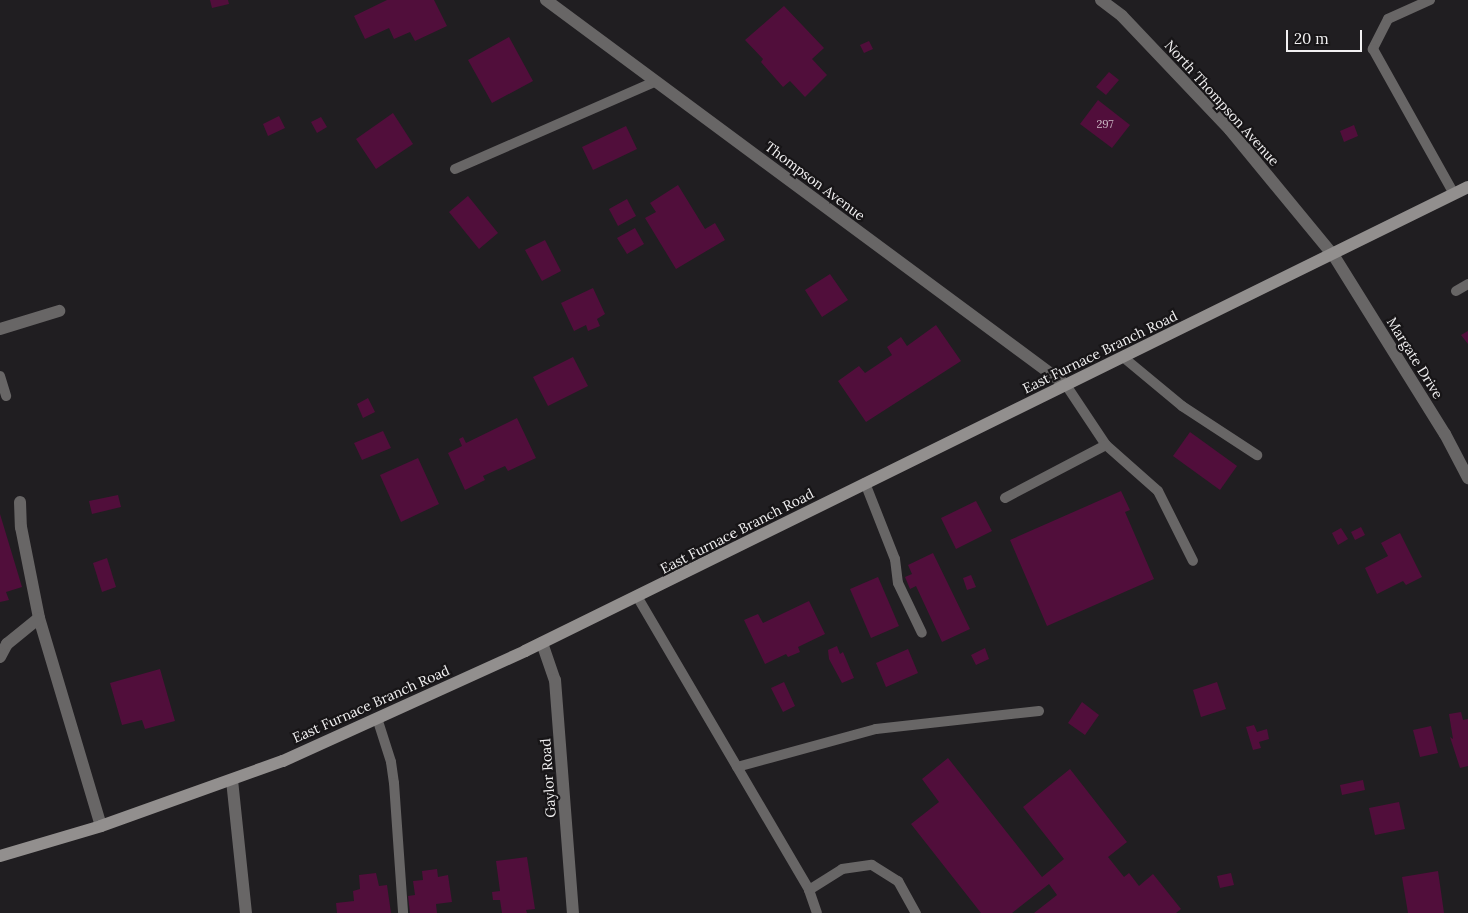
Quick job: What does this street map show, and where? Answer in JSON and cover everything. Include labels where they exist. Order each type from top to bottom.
[{"type":"main road","name":"East Furnace Branch Road","points":[[0,856],[102,826],[232,780],[377,718],[542,643],[638,598],[866,483],[1334,256],[1468,188]]},
{"type":"street","name":"Thompson Avenue","points":[[546,0],[1066,385]]},
{"type":"street","name":"North Thompson Avenue","points":[[1101,0],[1122,16],[1230,130],[1334,256]]},
{"type":"street","name":"Margate Drive","points":[[1334,256],[1445,434],[1468,478]]},
{"type":"street","points":[[0,329],[59,311]]},
{"type":"street","points":[[20,502],[21,527],[39,618],[102,826]]},
{"type":"street","points":[[0,657],[7,644],[39,618]]},
{"type":"street","name":"Gaylor Road","points":[[542,643],[556,680],[573,913]]},
{"type":"street","points":[[232,780],[246,913]]},
{"type":"lane","points":[[1423,2],[1388,19],[1373,49],[1454,194]]},
{"type":"lane","points":[[455,169],[656,82]]},
{"type":"lane","points":[[1456,291],[1468,284]]},
{"type":"lane","points":[[1123,357],[1182,406],[1257,455]]},
{"type":"lane","points":[[0,376],[6,396]]},
{"type":"lane","points":[[1066,385],[1106,445],[1158,491],[1193,561]]},
{"type":"lane","points":[[1005,498],[1106,445]]},
{"type":"lane","points":[[866,483],[895,559],[898,583],[922,633]]},
{"type":"lane","points":[[638,598],[809,890],[817,913]]},
{"type":"lane","points":[[737,767],[876,729],[1039,711]]},
{"type":"lane","points":[[377,718],[391,762],[394,783],[403,913]]},
{"type":"lane","points":[[809,890],[842,870],[872,865],[898,881],[916,913]]},
{"type":"building","points":[[210,0],[228,0],[229,4],[212,8]]},
{"type":"building","points":[[387,0],[434,0],[447,26],[415,41],[410,32],[394,39],[389,28],[365,39],[354,16]]},
{"type":"building","points":[[784,6],[824,48],[812,59],[827,75],[805,97],[790,81],[783,87],[761,62],[763,59],[745,40]]},
{"type":"building","points":[[509,37],[533,81],[492,103],[468,60]]},
{"type":"building","points":[[869,41],[873,49],[864,53],[860,45]]},
{"type":"building","points":[[1109,72],[1119,80],[1106,95],[1096,87]]},
{"type":"building","points":[[1098,100],[1130,125],[1112,148],[1080,124]]},
{"type":"building","points":[[393,113],[413,144],[376,169],[356,139]]},
{"type":"building","points":[[279,116],[285,128],[268,136],[263,124]]},
{"type":"building","points":[[321,117],[327,127],[317,133],[311,122]]},
{"type":"building","points":[[1354,125],[1358,136],[1344,142],[1340,131]]},
{"type":"building","points":[[626,126],[637,149],[593,170],[582,147]]},
{"type":"building","points":[[678,185],[705,229],[715,223],[725,240],[676,269],[645,218],[656,212],[650,203]]},
{"type":"building","points":[[468,196],[498,233],[479,249],[449,212]]},
{"type":"building","points":[[627,199],[636,216],[618,226],[609,209]]},
{"type":"building","points":[[635,228],[644,244],[627,254],[617,238]]},
{"type":"building","points":[[545,240],[561,271],[542,281],[525,250]]},
{"type":"building","points":[[830,274],[848,300],[822,317],[805,290]]},
{"type":"building","points":[[593,288],[605,314],[597,319],[600,326],[588,331],[586,325],[574,331],[561,303]]},
{"type":"building","points":[[936,325],[961,361],[866,422],[838,381],[859,366],[865,373],[892,355],[887,347],[901,337],[907,346]]},
{"type":"building","points":[[1468,331],[1468,344],[1461,335]]},
{"type":"building","points":[[573,357],[588,386],[548,406],[533,377]]},
{"type":"building","points":[[368,398],[375,412],[363,418],[357,404]]},
{"type":"building","points":[[517,418],[536,458],[508,471],[505,466],[483,476],[485,480],[465,490],[448,453],[462,446],[459,439],[463,437],[466,443]]},
{"type":"building","points":[[383,431],[391,448],[362,460],[354,443]]},
{"type":"building","points":[[1190,432],[1237,466],[1220,490],[1173,456]]},
{"type":"building","points":[[418,458],[439,504],[401,522],[380,475]]},
{"type":"building","points":[[1121,491],[1130,510],[1125,512],[1154,579],[1047,626],[1010,540]]},
{"type":"building","points":[[118,495],[121,507],[92,514],[89,501]]},
{"type":"building","points":[[976,501],[992,531],[956,549],[941,518]]},
{"type":"building","points":[[0,514],[22,587],[6,592],[9,600],[0,602]]},
{"type":"building","points":[[1361,527],[1365,535],[1355,540],[1351,532]]},
{"type":"building","points":[[1341,528],[1348,539],[1338,545],[1332,533]]},
{"type":"building","points":[[1400,533],[1422,577],[1406,585],[1403,581],[1377,594],[1365,568],[1388,556],[1381,543]]},
{"type":"building","points":[[933,553],[970,629],[942,642],[916,586],[910,589],[905,577],[912,574],[908,565]]},
{"type":"building","points":[[107,558],[116,587],[102,592],[93,563]]},
{"type":"building","points":[[971,575],[976,587],[967,590],[963,578]]},
{"type":"building","points":[[878,577],[899,626],[871,638],[850,589]]},
{"type":"building","points":[[809,601],[825,634],[798,647],[800,652],[788,657],[786,654],[765,664],[744,620],[758,614],[763,623]]},
{"type":"building","points":[[837,646],[840,654],[843,652],[854,678],[842,683],[829,659],[828,650]]},
{"type":"building","points":[[985,648],[989,659],[976,665],[971,655]]},
{"type":"building","points":[[908,649],[918,673],[886,687],[876,663]]},
{"type":"building","points":[[160,669],[175,721],[145,729],[142,720],[122,725],[110,683]]},
{"type":"building","points":[[784,682],[795,706],[783,712],[771,688]]},
{"type":"building","points":[[1217,682],[1226,709],[1201,717],[1193,690]]},
{"type":"building","points":[[1082,702],[1099,715],[1085,735],[1068,723]]},
{"type":"building","points":[[1461,712],[1463,720],[1468,719],[1468,766],[1460,768],[1450,737],[1453,739],[1449,714]]},
{"type":"building","points":[[1254,725],[1257,732],[1267,729],[1269,739],[1259,742],[1261,748],[1253,750],[1246,727]]},
{"type":"building","points":[[1431,726],[1438,753],[1420,757],[1413,730]]},
{"type":"building","points":[[948,758],[1042,877],[1064,859],[1023,807],[1070,769],[1127,842],[1108,857],[1124,877],[1129,873],[1139,886],[1153,874],[1181,909],[1176,913],[1034,913],[1057,895],[1049,884],[1012,913],[981,913],[911,824],[939,802],[922,779]]},
{"type":"building","points":[[1363,780],[1365,790],[1342,795],[1340,785]]},
{"type":"building","points":[[1399,802],[1405,829],[1375,835],[1369,808]]},
{"type":"building","points":[[527,857],[535,909],[526,910],[527,913],[502,913],[500,900],[493,900],[492,892],[500,891],[496,861]]},
{"type":"building","points":[[437,869],[438,877],[448,875],[452,902],[436,904],[437,913],[410,913],[408,896],[415,895],[413,881],[423,880],[422,871]]},
{"type":"building","points":[[1438,871],[1444,913],[1408,913],[1402,877]]},
{"type":"building","points":[[376,873],[379,886],[387,885],[391,913],[337,913],[336,903],[354,901],[353,891],[360,889],[359,875]]},
{"type":"building","points":[[1231,873],[1234,885],[1220,888],[1217,876]]}]
